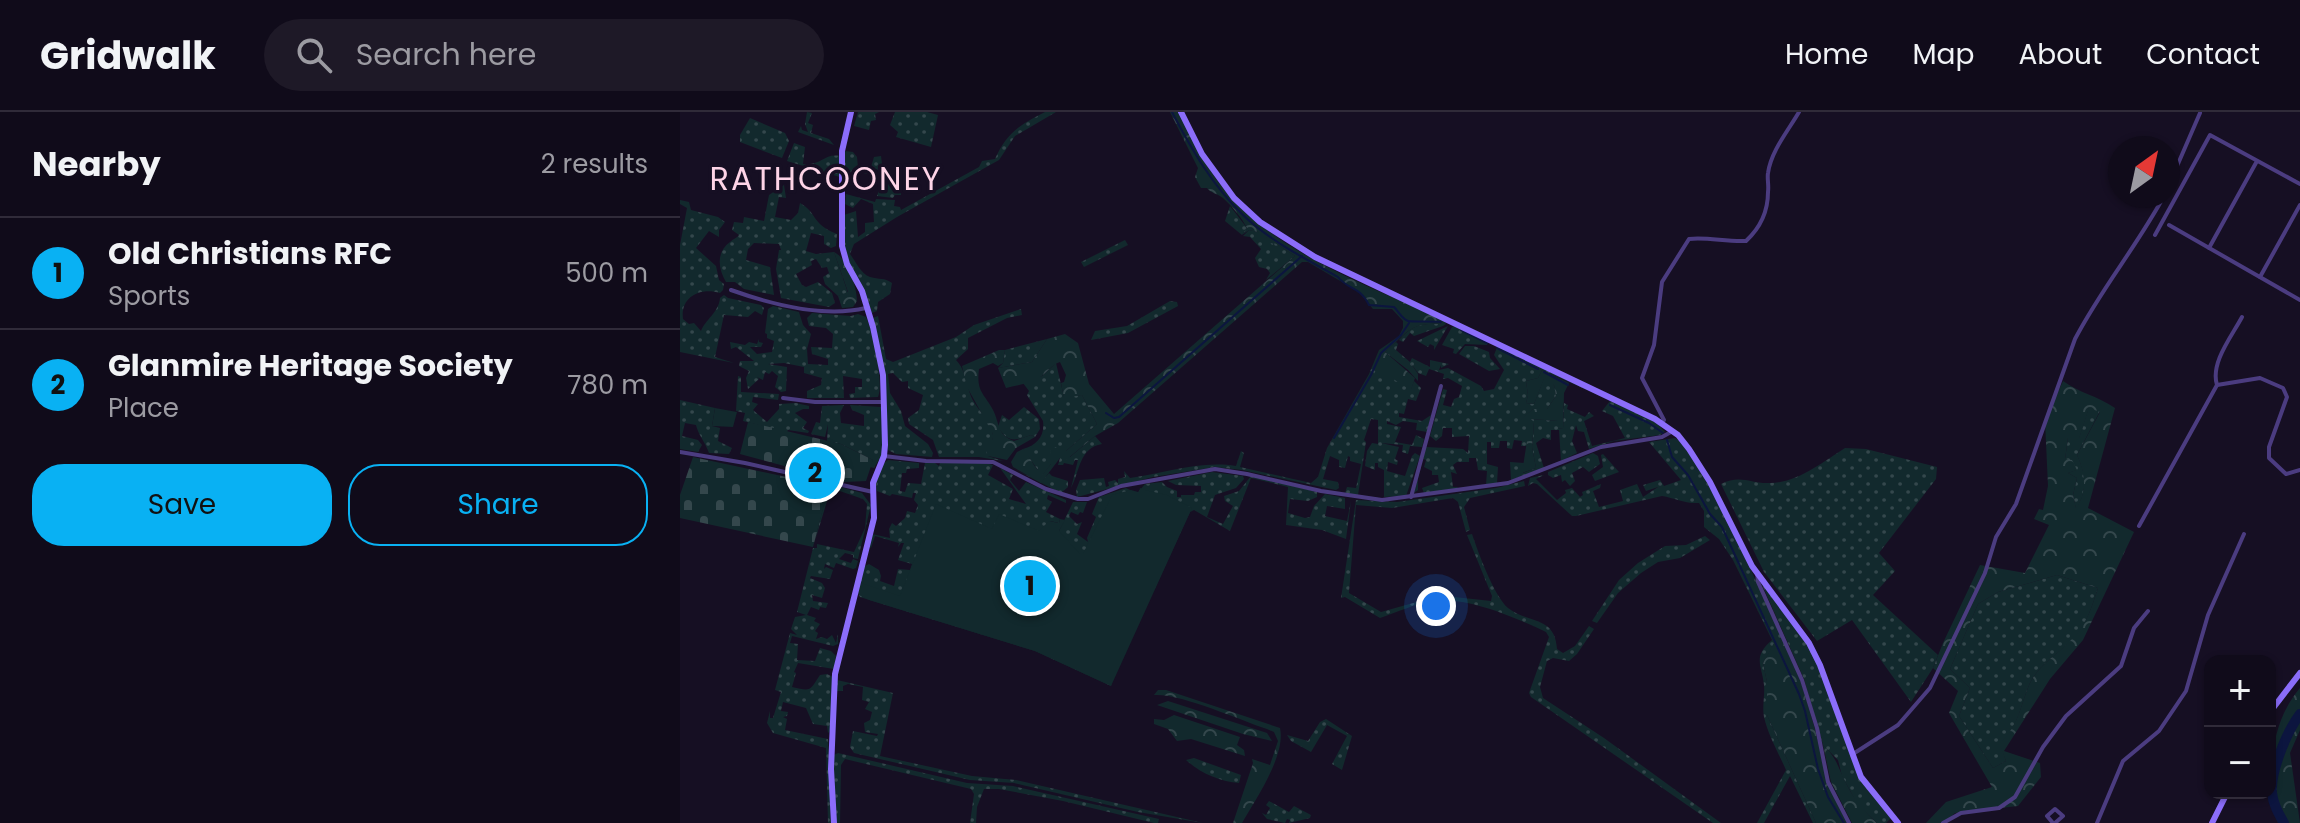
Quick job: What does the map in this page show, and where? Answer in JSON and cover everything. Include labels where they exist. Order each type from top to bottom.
[{"type":"street","points":[[834,823],[831,769],[835,678],[874,518],[874,479],[884,456],[881,367],[862,291],[844,257],[841,240],[842,151],[851,112]]},
{"type":"street","points":[[1181,112],[1202,154],[1234,198],[1260,222],[1315,257],[1662,422],[1672,430],[1689,449],[1710,482],[1757,573],[1814,652],[1867,787],[1898,823]]},
{"type":"street","points":[[1662,422],[1664,420],[1642,378],[1654,345],[1662,282],[1689,239],[1702,237],[1727,242],[1746,241],[1759,229],[1769,193],[1767,174],[1774,153],[1799,112]]},
{"type":"street","points":[[2180,159],[2200,113]]},
{"type":"street","points":[[2155,235],[2210,135],[2300,184]]},
{"type":"street","points":[[2209,248],[2257,161]]},
{"type":"street","points":[[2260,277],[2300,205]]},
{"type":"street","points":[[1853,754],[1898,725],[1930,688],[1985,573],[1996,537],[2016,504],[2075,339],[2158,208]]},
{"type":"street","points":[[2169,225],[2300,300]]},
{"type":"street","points":[[731,290],[821,311],[847,312],[867,308]]},
{"type":"street","points":[[2139,526],[2217,385],[2218,363],[2242,317]]},
{"type":"street","points":[[2217,385],[2260,378],[2283,388],[2287,397],[2269,447],[2269,458],[2286,474],[2300,470]]},
{"type":"street","points":[[1411,497],[1441,386]]},
{"type":"street","points":[[783,398],[815,402],[884,402]]},
{"type":"street","points":[[884,456],[993,462],[1046,489],[1078,499],[1088,499],[1121,486],[1215,469],[1382,500],[1508,483],[1596,449],[1662,437],[1672,430]]},
{"type":"street","points":[[680,452],[745,463],[873,492]]},
{"type":"street","points":[[2097,823],[2123,761],[2159,731],[2186,691],[2208,615],[2244,534]]},
{"type":"street","points":[[1757,573],[1758,582],[1802,680],[1817,728],[1828,782],[1849,823]]},
{"type":"street","points":[[1943,823],[1961,813],[1999,808],[2015,797],[2043,747],[2066,716],[2121,666],[2133,630],[2148,611]]},
{"type":"street","points":[[2276,704],[2300,673]]},
{"type":"street","points":[[2212,823],[2224,799]]},
{"type":"green space","points":[[807,112],[812,113],[808,123],[813,125],[811,133],[829,139],[834,145],[798,132],[801,126],[808,132],[805,124]]},
{"type":"green space","points":[[858,112],[879,112],[875,114],[876,120],[871,121],[869,130],[854,126]]},
{"type":"green space","points":[[895,112],[938,115],[931,147],[896,137],[898,132],[890,125]]},
{"type":"green space","points":[[1045,112],[1056,112],[1015,136],[999,160],[854,244],[850,254],[864,273],[892,283],[890,294],[878,302],[877,311],[872,313],[846,255],[844,215],[856,211],[858,237],[865,232],[865,223],[874,222],[873,204],[861,199],[853,208],[845,204],[846,194],[875,202],[876,199],[895,200],[894,206],[901,210],[979,167],[982,161],[995,159],[1015,130]]},
{"type":"green space","points":[[1170,112],[1179,112],[1217,181],[1234,201],[1278,238],[1332,269],[1443,319],[1440,324],[1422,325],[1409,330],[1385,352],[1415,378],[1411,390],[1377,369],[1327,448],[1369,374],[1379,350],[1399,336],[1403,321],[1392,309],[1373,309],[1359,292],[1308,262],[1302,262],[1118,423],[1095,436],[1066,460],[1060,458],[1041,483],[1013,467],[1011,462],[1017,452],[1023,449],[1027,454],[1038,470],[1038,480],[1051,464],[1050,451],[1054,447],[1066,451],[1097,424],[1082,395],[1064,398],[1061,383],[1066,375],[1060,362],[1035,380],[1006,388],[998,368],[1032,362],[1047,339],[1065,334],[1078,343],[1089,384],[1114,414],[1295,256],[1275,243],[1272,245],[1266,237],[1261,239],[1258,232],[1249,230],[1242,235],[1247,228],[1233,208],[1221,196],[1201,188],[1195,177],[1198,168]]},
{"type":"green space","points":[[750,118],[785,133],[789,141],[782,158],[740,142],[740,135]]},
{"type":"green space","points":[[794,143],[805,147],[803,164],[840,156],[840,177],[787,161]]},
{"type":"green space","points":[[845,151],[853,152],[857,157],[858,168],[871,167],[874,157],[881,156],[883,172],[876,169],[874,176],[901,183],[901,195],[893,198],[877,196],[881,184],[872,184],[871,175],[856,171],[859,178],[857,185],[849,185],[849,170],[844,169]]},
{"type":"green space","points":[[784,185],[786,198],[779,197],[775,217],[791,220],[798,213],[800,203],[822,226],[837,234],[836,246],[831,248],[824,244],[824,236],[811,233],[806,251],[816,254],[834,252],[848,293],[838,296],[825,284],[823,277],[829,273],[827,267],[822,268],[816,259],[796,274],[802,285],[806,287],[818,282],[832,293],[835,303],[829,307],[781,298],[776,269],[781,250],[779,244],[754,243],[748,249],[746,260],[770,267],[774,295],[726,282],[721,272],[722,251],[739,235],[732,230],[734,222],[743,223],[744,217],[764,221],[769,195]]},
{"type":"green space","points":[[680,200],[689,202],[691,210],[725,222],[719,230],[719,237],[709,231],[696,248],[716,266],[719,280],[724,284],[723,290],[720,293],[705,291],[693,296],[685,305],[683,319],[689,324],[694,323],[701,331],[724,295],[764,308],[762,315],[755,311],[748,317],[724,315],[715,357],[734,363],[680,352],[680,245],[687,208],[680,204]]},
{"type":"green space","points":[[1230,206],[1247,228],[1242,235],[1225,221]]},
{"type":"green space","points":[[1249,230],[1258,232],[1295,256],[1266,280],[1270,273],[1259,267],[1255,258],[1261,249],[1250,237],[1243,236]]},
{"type":"green space","points":[[1125,240],[1128,245],[1084,267],[1081,262]]},
{"type":"green space","points":[[834,252],[847,266],[853,281],[857,301],[853,307],[842,308],[838,296],[848,292]]},
{"type":"green space","points":[[1170,301],[1177,302],[1178,306],[1128,333],[1091,340],[1095,331],[1127,326]]},
{"type":"green space","points":[[773,306],[799,312],[803,325],[811,334],[807,349],[808,364],[828,365],[828,359],[812,354],[811,347],[832,348],[833,334],[826,328],[809,326],[807,318],[812,313],[858,314],[866,317],[877,357],[880,380],[878,397],[850,398],[849,394],[855,393],[855,387],[862,387],[862,379],[843,376],[844,398],[807,398],[807,391],[821,385],[822,378],[804,373],[804,367],[784,363],[768,364],[787,367],[786,391],[781,392],[775,387],[778,376],[772,371],[769,374],[765,372],[763,380],[757,377],[759,379],[748,389],[746,378],[749,371],[739,366],[740,361],[754,361],[736,347],[731,349],[730,342],[757,344],[759,339],[763,343],[761,347],[750,347],[757,354],[772,352],[774,341],[767,338],[765,333],[768,309]]},
{"type":"green space","points":[[1021,309],[1022,315],[1007,318],[968,338],[968,349],[956,360],[974,402],[993,432],[988,456],[1003,461],[979,457],[939,457],[933,440],[909,424],[908,418],[919,410],[923,395],[908,388],[908,381],[902,382],[893,373],[888,374],[890,393],[901,411],[905,426],[928,444],[933,453],[932,457],[896,454],[888,450],[884,375],[873,318],[878,316],[886,359],[893,362],[956,337],[974,325]]},
{"type":"green space","points":[[1443,319],[1446,324],[1443,326],[1414,336],[1410,333],[1403,342],[1399,340],[1412,329],[1440,324]]},
{"type":"green space","points":[[1448,326],[1434,350],[1434,346],[1430,344],[1428,347],[1417,341]]},
{"type":"green space","points":[[1456,326],[1488,342],[1487,345],[1465,344],[1456,354],[1453,353],[1454,349],[1442,345],[1452,327]]},
{"type":"green space","points":[[1047,339],[1032,362],[998,368],[1003,363],[1005,350]]},
{"type":"green space","points":[[1396,342],[1396,350],[1410,362],[1418,374],[1418,381],[1385,352]]},
{"type":"green space","points":[[1498,345],[1603,397],[1542,370],[1538,378],[1526,381],[1526,403],[1534,404],[1544,378],[1553,384],[1556,396],[1547,409],[1533,409],[1519,422],[1531,419],[1558,421],[1558,428],[1563,429],[1564,403],[1568,405],[1567,409],[1585,417],[1589,412],[1594,416],[1584,421],[1592,446],[1625,438],[1613,416],[1602,411],[1610,401],[1656,422],[1665,432],[1589,449],[1584,432],[1578,431],[1576,425],[1572,441],[1577,453],[1561,461],[1559,430],[1551,430],[1551,440],[1543,438],[1536,443],[1544,468],[1511,480],[1510,462],[1524,463],[1523,473],[1536,468],[1532,447],[1534,423],[1531,421],[1527,446],[1521,446],[1522,441],[1514,440],[1512,449],[1507,448],[1507,441],[1500,441],[1499,448],[1491,448],[1491,442],[1487,442],[1487,464],[1498,467],[1497,483],[1486,485],[1487,471],[1478,470],[1476,458],[1469,458],[1469,462],[1453,465],[1457,474],[1451,472],[1453,487],[1458,487],[1456,489],[1424,493],[1422,488],[1439,482],[1438,475],[1432,475],[1432,471],[1424,467],[1426,460],[1422,462],[1426,447],[1463,449],[1468,453],[1469,436],[1452,437],[1452,428],[1443,428],[1442,436],[1436,441],[1430,436],[1443,389],[1447,390],[1443,405],[1451,407],[1454,399],[1459,397],[1462,386],[1448,378],[1443,379],[1444,374],[1429,369],[1426,376],[1418,373],[1410,362],[1412,358],[1430,367],[1430,360],[1449,364],[1441,368],[1441,365],[1439,370],[1448,368],[1481,386],[1484,391],[1494,389],[1504,370],[1494,355]]},
{"type":"green space","points":[[1465,346],[1489,352],[1490,358],[1500,369],[1489,371],[1459,354]]},
{"type":"green space","points":[[1005,350],[1003,363],[998,366],[993,363],[979,369],[980,388],[1005,436],[1014,441],[1031,435],[1035,437],[1016,448],[1007,460],[988,456],[984,446],[993,439],[993,434],[967,387],[962,366]]},
{"type":"green space","points":[[1056,363],[1064,397],[1082,395],[1097,424],[1051,464],[1038,481],[1041,482],[1049,473],[1068,481],[1068,487],[1061,493],[1012,468],[1037,480],[1038,470],[1023,449],[1039,439],[1043,421],[1023,383],[1042,376]]},
{"type":"green space","points":[[1377,368],[1411,389],[1414,381],[1421,388],[1416,401],[1408,399],[1404,414],[1399,413],[1399,417],[1422,421],[1431,415],[1427,432],[1416,430],[1417,423],[1403,421],[1396,425],[1387,421],[1387,424],[1401,427],[1395,442],[1412,445],[1416,435],[1424,439],[1422,447],[1410,446],[1408,454],[1402,452],[1403,445],[1381,443],[1399,447],[1395,459],[1397,465],[1388,462],[1387,471],[1405,476],[1412,456],[1415,453],[1420,456],[1406,496],[1384,497],[1384,470],[1378,467],[1378,463],[1375,463],[1375,470],[1365,466],[1367,451],[1372,443],[1378,444],[1378,420],[1371,419],[1364,440],[1358,495],[1345,493],[1347,487],[1356,488],[1361,464],[1350,461],[1348,456],[1345,468],[1339,467],[1339,460],[1330,456],[1323,479],[1338,482],[1339,488],[1336,490],[1215,467],[1153,477],[1077,497],[1080,480],[1104,478],[1106,487],[1109,486],[1108,482],[1115,480],[1118,483],[1118,479],[1125,477],[1124,471],[1130,478],[1196,466],[1236,466],[1241,451],[1244,453],[1240,467],[1311,483],[1318,477],[1327,448]]},
{"type":"green space","points":[[1542,370],[1569,383],[1564,393],[1563,429],[1558,428],[1558,421],[1531,419],[1534,422],[1532,447],[1536,468],[1522,473],[1530,422],[1518,422],[1533,409],[1547,409],[1556,396],[1554,385],[1544,379],[1534,404],[1526,403],[1526,381],[1538,378]]},
{"type":"green space","points":[[738,376],[741,377],[741,392],[779,394],[778,400],[753,397],[752,402],[758,404],[753,410],[767,422],[779,409],[779,404],[809,406],[809,409],[795,413],[807,422],[803,428],[808,433],[787,432],[743,421],[745,413],[736,411]]},
{"type":"green space","points":[[2063,381],[2115,408],[2088,508],[2134,532],[2083,640],[2050,679],[2004,751],[2040,763],[2041,777],[2018,806],[1955,813],[1944,823],[1926,823],[1946,802],[1992,787],[1949,713],[1958,691],[1933,668],[1980,565],[2025,573],[2049,525],[2034,519],[2039,509],[2043,510],[2048,486],[2045,420]],"holes":[[[2089,408],[2100,412],[2077,455],[2084,482],[2076,508],[2073,495],[2077,478],[2068,473],[2077,470],[2072,460],[2065,459],[2068,438],[2079,439]],[[2057,575],[2098,588],[2096,595],[2078,633],[2034,676],[2011,731],[1999,743],[2006,761],[1993,768],[1959,716],[1970,688],[1950,669],[1978,604],[1998,592]]]},
{"type":"green space","points":[[680,400],[715,408],[712,426],[720,428],[718,441],[732,448],[729,454],[709,453],[696,425],[685,423],[682,436],[698,440],[702,445],[698,452],[680,449]]},
{"type":"green space","points":[[844,405],[840,413],[841,423],[864,426],[864,415],[852,410],[850,405],[881,407],[883,453],[874,468],[870,467],[873,460],[841,444],[827,441],[828,424],[825,437],[811,434],[816,422],[820,423],[822,406]]},
{"type":"green space","points":[[1024,407],[1039,419],[1040,429],[1035,437],[1009,438],[998,427],[1002,415],[1009,420]]},
{"type":"green space","points":[[2089,407],[2100,411],[2077,455],[2084,482],[2076,509],[2073,495],[2077,478],[2068,473],[2076,470],[2065,459],[2068,438],[2079,438]]},
{"type":"green space","points":[[715,408],[737,412],[733,427],[712,426]]},
{"type":"green space","points":[[748,422],[841,444],[873,460],[866,481],[844,482],[740,454]]},
{"type":"green space","points":[[1095,436],[1102,444],[1094,446],[1084,455],[1071,488],[1078,460],[1073,465],[1058,465],[1060,458],[1070,457]]},
{"type":"green space","points":[[1675,438],[1687,449],[1717,500],[1784,643],[1774,644],[1763,663],[1767,682],[1767,715],[1816,823],[1813,823],[1790,776],[1764,823],[1757,823],[1786,770],[1763,713],[1764,685],[1760,656],[1772,640],[1733,560],[1719,539],[1704,527],[1704,511],[1699,503],[1662,496],[1572,516],[1537,484],[1528,486],[1530,478],[1544,475],[1536,479],[1557,500],[1566,493],[1565,490],[1572,488],[1580,497],[1582,492],[1601,484],[1593,491],[1599,507],[1623,501],[1620,490],[1637,484],[1643,497],[1658,487],[1646,491],[1643,485],[1660,480],[1664,486],[1681,480],[1649,442]]},
{"type":"green space","points":[[1845,448],[1866,449],[1937,467],[1936,479],[1879,553],[1895,571],[1873,595],[1938,655],[1911,702],[1852,620],[1817,641],[1764,572],[1721,484],[1734,480],[1770,483],[1790,480]]},
{"type":"green space","points":[[1593,453],[1598,456],[1600,464],[1589,472],[1583,467],[1572,473],[1575,481],[1570,486],[1565,480],[1562,482],[1561,475],[1553,478],[1548,475],[1548,472]]},
{"type":"green space","points":[[1603,454],[1619,472],[1595,481],[1592,475],[1603,467]]},
{"type":"green space","points":[[693,457],[829,486],[813,547],[680,518],[680,495]]},
{"type":"green space","points":[[888,460],[919,463],[919,468],[907,469],[906,473],[902,473],[900,491],[905,492],[908,483],[921,484],[925,463],[939,466],[940,463],[981,462],[993,465],[988,475],[1013,489],[1009,499],[1026,504],[1000,468],[1013,475],[1010,480],[1019,491],[1026,482],[1066,500],[1066,503],[1048,495],[1047,499],[1052,502],[1046,512],[1060,519],[1059,523],[1050,521],[1059,531],[1073,502],[1087,502],[1083,513],[1078,515],[1071,512],[1069,516],[1077,524],[1082,522],[1077,534],[1088,542],[1096,517],[1092,514],[1099,497],[1126,488],[1134,492],[1130,503],[1111,522],[1098,552],[1088,560],[1065,548],[1050,578],[1044,576],[1049,580],[1038,604],[1042,607],[1032,637],[1032,640],[1043,645],[1050,644],[1083,570],[1098,561],[1112,535],[1120,539],[1121,536],[1113,531],[1137,501],[1140,488],[1145,490],[1145,484],[1162,482],[1177,491],[1177,497],[1181,497],[1201,492],[1201,486],[1176,485],[1168,481],[1212,472],[1243,476],[1236,488],[1215,495],[1207,517],[1223,524],[1233,506],[1225,501],[1224,496],[1239,491],[1251,476],[1317,492],[1317,497],[1308,501],[1290,499],[1288,513],[1305,518],[1310,517],[1314,506],[1325,494],[1345,498],[1345,509],[1327,506],[1325,516],[1347,521],[1351,501],[1346,539],[1322,530],[1286,525],[1288,487],[1251,478],[1230,531],[1194,510],[1190,512],[1155,588],[1131,576],[1128,581],[1150,592],[1111,678],[1051,650],[1048,654],[1112,683],[1111,686],[1035,651],[860,597],[857,591],[863,567],[869,564],[879,570],[880,581],[894,586],[898,569],[910,570],[912,564],[898,560],[904,543],[898,547],[899,543],[875,536],[871,548],[869,546],[872,534],[890,538],[892,523],[896,526],[905,518],[907,511],[915,513],[918,505],[914,500],[916,493],[912,498],[877,491],[877,478]],"holes":[[[940,515],[987,535],[954,610],[908,590]],[[1001,520],[1055,544],[1019,624],[966,600]],[[1124,537],[1164,557],[1151,583],[1111,562]],[[1096,574],[1145,597],[1109,673],[1060,649]],[[1086,575],[1088,576],[1055,646],[1052,644]]]},
{"type":"green space","points":[[1524,481],[1525,486],[1470,498],[1464,507],[1470,530],[1466,532],[1458,502],[1453,498],[1392,508],[1356,505],[1349,593],[1381,612],[1445,596],[1491,601],[1492,596],[1467,535],[1472,534],[1497,594],[1508,608],[1546,625],[1555,638],[1557,649],[1563,653],[1575,646],[1589,626],[1594,629],[1569,661],[1553,658],[1547,661],[1540,687],[1543,698],[1721,823],[1713,823],[1531,697],[1529,693],[1549,637],[1546,632],[1491,609],[1461,602],[1426,602],[1380,618],[1345,597],[1341,598],[1356,500],[1397,502]]},
{"type":"green space","points":[[829,484],[862,493],[871,505],[858,559],[845,553],[839,559],[851,563],[853,559],[858,561],[856,568],[836,563],[834,568],[825,564],[824,569],[833,570],[830,579],[810,578],[822,583],[825,588],[822,598],[812,595],[813,601],[828,603],[826,608],[820,607],[819,610],[811,607],[807,615],[816,618],[814,621],[820,624],[815,631],[818,633],[816,639],[827,639],[832,635],[836,643],[838,634],[838,644],[833,646],[792,636],[790,643],[798,644],[797,660],[815,661],[820,648],[836,656],[834,669],[798,663],[792,687],[807,689],[820,675],[833,677],[830,731],[828,733],[827,726],[813,724],[806,708],[783,702],[781,711],[788,712],[783,717],[787,719],[785,730],[828,739],[831,823],[828,823],[826,748],[773,733],[767,723],[770,711],[770,718],[773,718],[781,692],[775,690],[790,633],[797,635],[791,629],[795,617],[806,615],[797,612],[813,548],[817,548],[817,544],[854,552],[865,528],[867,504],[863,499],[831,488],[814,544]]},
{"type":"green space","points":[[1145,484],[1145,490],[1167,495],[1192,508],[1111,686],[1035,651],[859,595],[861,583],[900,596],[936,504],[992,529],[999,514],[1039,531],[1049,521],[1059,523],[1060,519],[1065,520],[1059,531],[1083,554],[1112,495],[1131,490],[1138,492]]},
{"type":"green space","points":[[1705,536],[1710,540],[1680,558],[1658,562],[1641,573],[1618,593],[1597,623],[1592,621],[1619,580],[1638,563],[1665,546],[1686,545]]},
{"type":"green space","points":[[2057,575],[2098,588],[2096,595],[2079,633],[2034,676],[2015,723],[2000,743],[2006,761],[1993,768],[1959,716],[1970,688],[1950,669],[1978,604],[1998,592]]},
{"type":"green space","points":[[1759,578],[1807,644],[1819,666],[1859,778],[1891,818],[1886,823],[1877,823],[1858,805],[1842,776],[1838,760],[1823,745],[1804,679]]},
{"type":"green space","points":[[1774,643],[1784,643],[1801,682],[1827,783],[1847,823],[1816,823],[1767,715],[1767,682],[1763,663]]},
{"type":"green space","points":[[844,647],[837,680],[893,693],[880,756],[972,776],[1016,780],[1203,823],[1138,812],[1014,783],[970,780],[854,753],[850,747],[853,731],[878,734],[865,732],[864,723],[870,720],[872,712],[865,709],[869,702],[862,700],[863,687],[843,686],[843,691],[837,691],[837,698],[836,680]]},
{"type":"green space","points":[[2300,688],[2300,730],[2290,753],[2300,823],[2278,823],[2269,799],[2276,799],[2276,738],[2292,699]]},
{"type":"green space","points":[[1158,690],[1280,728],[1279,751],[1274,764],[1242,823],[1233,823],[1252,759],[1270,765],[1278,741],[1274,732],[1194,703],[1154,695]]},
{"type":"green space","points":[[1168,701],[1267,733],[1272,741],[1157,705]]},
{"type":"green space","points":[[1174,715],[1240,737],[1237,745],[1244,750],[1245,756],[1191,739],[1177,741],[1168,729],[1154,724],[1154,719],[1164,720]]},
{"type":"green space","points":[[1326,719],[1352,736],[1342,770],[1332,764],[1347,736],[1327,725],[1311,752],[1291,741],[1287,735],[1308,741],[1320,722]]},
{"type":"green space","points":[[1823,745],[1835,760],[1853,796],[1877,823],[1852,823],[1831,782]]},
{"type":"green space","points":[[838,753],[967,783],[1013,786],[1159,819],[1158,823],[1154,823],[1063,801],[984,789],[977,807],[976,823],[970,823],[974,794],[971,789],[845,759],[841,765],[840,823],[836,823],[834,755]]},
{"type":"green space","points":[[1194,758],[1241,775],[1239,783],[1211,776],[1186,760]]},
{"type":"green space","points":[[1269,801],[1289,812],[1294,806],[1311,815],[1310,818],[1289,823],[1287,819],[1285,823],[1267,819],[1262,813],[1266,815],[1270,808],[1266,805]]},
{"type":"waterway","points":[[1172,112],[1212,179],[1232,204],[1265,233],[1338,277],[1358,291],[1369,305],[1394,307],[1408,321],[1441,322]]},
{"type":"waterway","points":[[1106,413],[1114,418],[1119,417],[1302,256]]},
{"type":"waterway","points":[[1334,438],[1381,353],[1409,323]]},
{"type":"waterway","points":[[1461,330],[1487,343]]},
{"type":"waterway","points":[[1497,348],[1538,369]]},
{"type":"waterway","points":[[1544,372],[1568,385]]},
{"type":"waterway","points":[[1610,405],[1663,433]]},
{"type":"waterway","points":[[1667,440],[1672,457],[1688,475],[1710,514],[1722,527],[1799,694],[1818,769],[1828,797],[1844,823]]},
{"type":"waterway","points":[[2284,823],[2273,801],[2272,784],[2280,752],[2300,714]]},
{"type":"place","name":"Glanmire Heritage Society","points":[[815,473]]},
{"type":"place","name":"Old Christians RFC","points":[[1030,586]]},
{"type":"district","name":"RATHCOONEY","points":[[826,178]]}]
